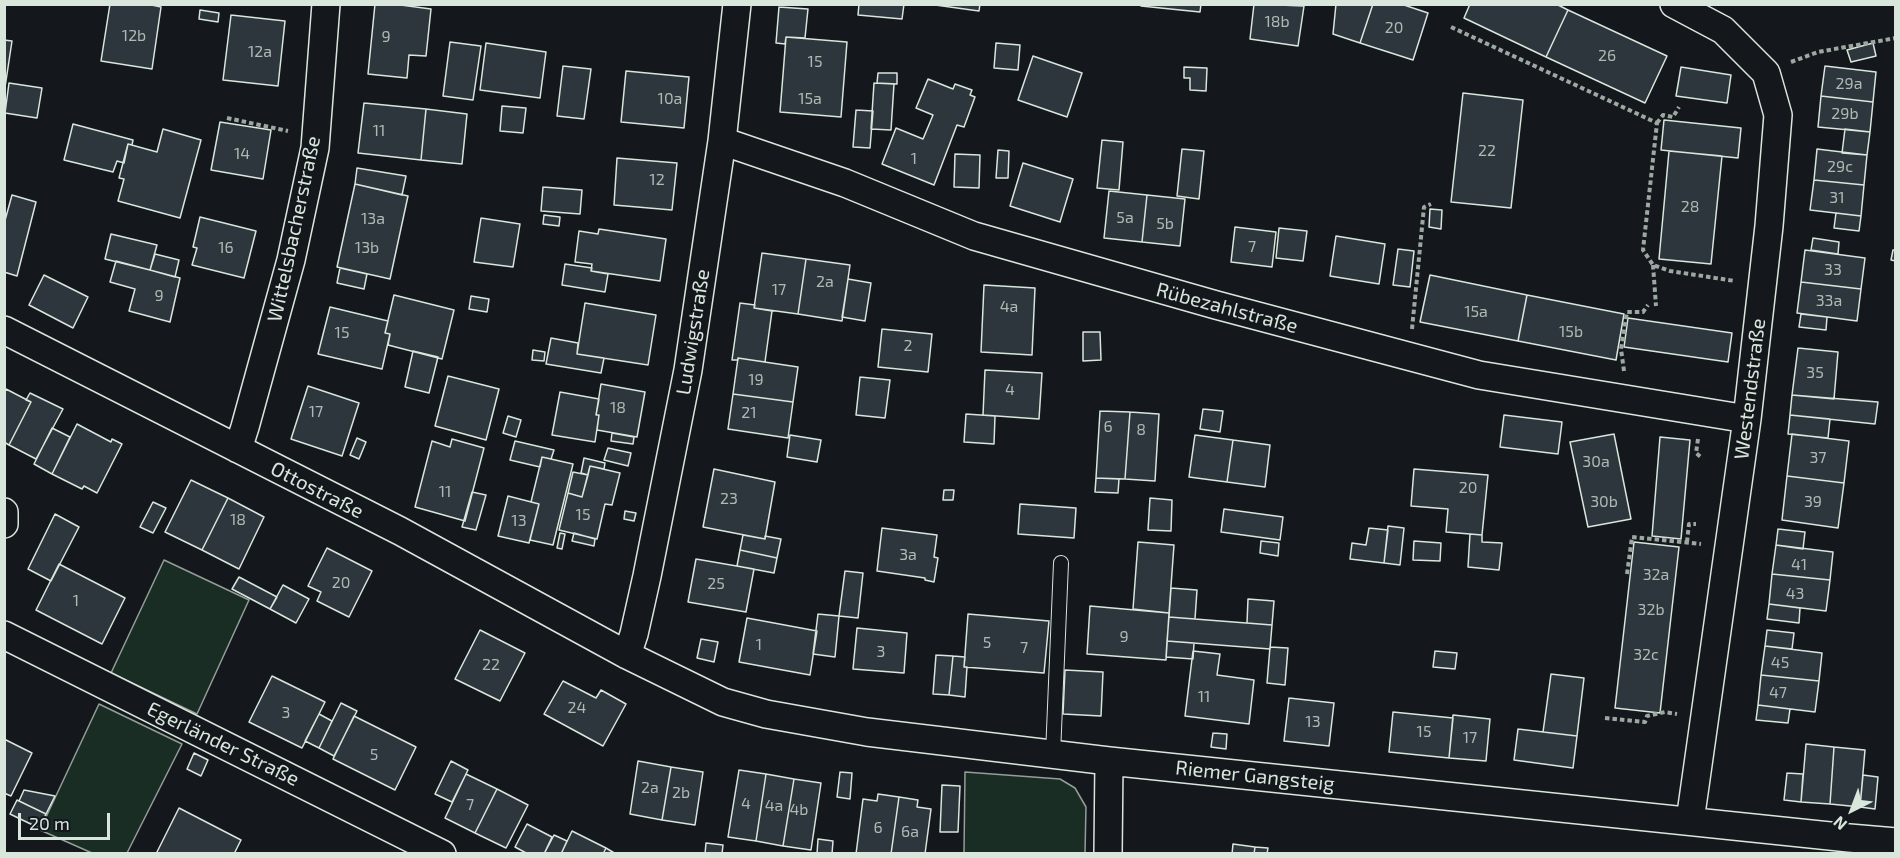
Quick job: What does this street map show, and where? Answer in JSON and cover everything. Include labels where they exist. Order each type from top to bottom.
[{"type":"street","name":"Wittelsbacherstraße","points":[[238,449],[291,260],[315,148],[326,4]]},
{"type":"street","name":"Ludwigstraße","points":[[627,655],[647,576],[688,370],[722,141],[737,4]]},
{"type":"street","name":"Westendstraße","points":[[1674,4],[1722,30],[1766,73],[1778,115],[1747,419],[1690,821]]},
{"type":"street","name":"Rübezahlstraße","points":[[722,141],[845,183],[974,236],[1216,305],[1479,375],[1747,419]]},
{"type":"street","name":"Ottostraße","points":[[4,330],[400,531],[627,655]]},
{"type":"street","points":[[4,512],[4,524]]},
{"type":"street","name":"Egerländer Straße","points":[[4,635],[442,854]]},
{"type":"street","name":"Riemer Gangsteig","points":[[627,655],[723,702],[766,714],[867,732],[1109,761],[1690,821],[1849,846],[1896,842]]},
{"type":"street","points":[[1108,854],[1109,761]]},
{"type":"lane","points":[[1053,754],[1061,563]]},
{"type":"path","points":[[1451,27],[1657,123]]},
{"type":"path","points":[[1766,73],[1818,52],[1896,38]]},
{"type":"path","points":[[1656,306],[1653,265],[1643,250],[1657,123],[1663,116],[1673,117],[1679,107]]},
{"type":"path","points":[[227,118],[273,128]]},
{"type":"path","points":[[1409,357],[1425,207],[1431,204]]},
{"type":"path","points":[[1653,265],[1670,271],[1762,286]]},
{"type":"path","points":[[1624,399],[1625,378],[1622,349],[1627,312],[1643,312],[1648,305]]},
{"type":"path","points":[[1687,542],[1689,524],[1696,524]]},
{"type":"path","points":[[1627,574],[1632,537],[1729,549]]},
{"type":"path","points":[[1605,718],[1645,722],[1647,716],[1665,712],[1705,718]]},
{"type":"green space","points":[[164,560],[249,600],[197,714],[111,673]]},
{"type":"green space","points":[[99,704],[182,744],[127,853],[92,853],[40,830]]},
{"type":"green space","points":[[965,772],[1060,779],[1075,788],[1086,807],[1085,853],[964,853]]},
{"type":"building","points":[[110,4],[147,4],[161,7],[152,69],[101,61]]},
{"type":"building","points":[[375,4],[431,9],[426,56],[409,55],[407,78],[368,74]]},
{"type":"building","points":[[859,4],[904,4],[902,19],[858,15]]},
{"type":"building","points":[[928,4],[980,4],[979,11]]},
{"type":"building","points":[[1141,4],[1201,4],[1200,12],[1141,6]]},
{"type":"building","points":[[1254,4],[1304,6],[1298,46],[1250,39]]},
{"type":"building","points":[[1336,4],[1373,4],[1360,43],[1333,34]]},
{"type":"building","points":[[1373,4],[1401,4],[1428,13],[1413,60],[1360,43]]},
{"type":"building","points":[[1470,4],[1556,4],[1568,10],[1546,57],[1464,18]]},
{"type":"building","points":[[779,7],[808,9],[805,38],[786,37],[785,44],[776,43]]},
{"type":"building","points":[[200,10],[219,13],[218,22],[199,19]]},
{"type":"building","points":[[1568,10],[1667,56],[1645,103],[1546,57]]},
{"type":"building","points":[[231,15],[285,21],[278,86],[223,80]]},
{"type":"building","points":[[786,37],[847,42],[841,117],[780,112]]},
{"type":"building","points":[[4,40],[12,41],[4,94]]},
{"type":"building","points":[[450,42],[481,46],[473,100],[443,96]]},
{"type":"building","points":[[486,43],[546,52],[540,98],[480,90]]},
{"type":"building","points":[[996,43],[1020,45],[1018,70],[994,68]]},
{"type":"building","points":[[1873,43],[1876,56],[1851,62],[1847,50]]},
{"type":"building","points":[[1033,56],[1082,73],[1067,117],[1018,100]]},
{"type":"building","points":[[563,66],[591,69],[584,119],[557,116]]},
{"type":"building","points":[[1825,66],[1876,72],[1873,102],[1821,96]]},
{"type":"building","points":[[1184,67],[1207,68],[1206,91],[1190,90],[1190,78],[1184,78]]},
{"type":"building","points":[[1681,67],[1731,75],[1727,103],[1676,96]]},
{"type":"building","points":[[626,71],[689,77],[684,128],[621,122]]},
{"type":"building","points":[[878,73],[897,73],[897,84],[877,83]]},
{"type":"building","points":[[928,79],[953,89],[955,84],[972,90],[970,95],[975,97],[964,127],[957,125],[934,185],[882,164],[896,128],[923,139],[933,115],[916,108]]},
{"type":"building","points":[[9,83],[42,88],[37,118],[5,113]]},
{"type":"building","points":[[874,83],[894,84],[891,130],[871,129]]},
{"type":"building","points":[[1463,93],[1523,100],[1511,208],[1451,202]]},
{"type":"building","points":[[1821,96],[1873,102],[1870,132],[1818,127]]},
{"type":"building","points":[[364,103],[426,109],[421,160],[358,153]]},
{"type":"building","points":[[502,106],[526,108],[523,133],[500,131]]},
{"type":"building","points":[[426,109],[467,114],[462,164],[421,160]]},
{"type":"building","points":[[856,110],[873,111],[870,148],[853,147]]},
{"type":"building","points":[[1664,120],[1741,128],[1738,158],[1661,150]]},
{"type":"building","points":[[220,122],[271,130],[263,179],[211,170]]},
{"type":"building","points":[[73,124],[133,140],[132,145],[128,144],[124,163],[117,161],[113,172],[64,160]]},
{"type":"building","points":[[163,129],[201,140],[180,218],[118,201],[124,179],[119,178],[128,144],[157,152]]},
{"type":"building","points":[[1845,129],[1870,132],[1867,155],[1842,153]]},
{"type":"building","points":[[1102,140],[1123,142],[1119,190],[1097,188]]},
{"type":"building","points":[[1182,149],[1204,151],[1199,199],[1177,196]]},
{"type":"building","points":[[1817,149],[1867,155],[1864,185],[1814,180]]},
{"type":"building","points":[[998,150],[1009,151],[1008,178],[996,178]]},
{"type":"building","points":[[1669,151],[1722,156],[1711,264],[1659,259]]},
{"type":"building","points":[[955,154],[980,155],[979,188],[954,187]]},
{"type":"building","points":[[617,158],[677,163],[672,210],[614,205]]},
{"type":"building","points":[[1023,163],[1073,179],[1060,222],[1010,206]]},
{"type":"building","points":[[357,168],[406,176],[402,195],[355,184]]},
{"type":"building","points":[[1814,180],[1864,185],[1861,216],[1810,210]]},
{"type":"building","points":[[355,184],[408,196],[390,279],[337,267]]},
{"type":"building","points":[[543,187],[582,190],[580,214],[541,211]]},
{"type":"building","points":[[1109,191],[1147,195],[1142,242],[1104,238]]},
{"type":"building","points":[[12,195],[36,202],[17,276],[4,272],[4,224]]},
{"type":"building","points":[[1147,195],[1185,199],[1180,246],[1142,242]]},
{"type":"building","points":[[1430,209],[1442,210],[1441,229],[1429,227]]},
{"type":"building","points":[[1836,213],[1861,216],[1859,231],[1834,228]]},
{"type":"building","points":[[544,215],[560,217],[559,226],[543,224]]},
{"type":"building","points":[[200,217],[256,231],[244,278],[192,265],[197,248],[193,247]]},
{"type":"building","points":[[481,218],[520,224],[513,267],[474,262]]},
{"type":"building","points":[[1235,227],[1276,232],[1272,267],[1231,262]]},
{"type":"building","points":[[1279,228],[1307,231],[1303,261],[1276,258]]},
{"type":"building","points":[[599,229],[666,239],[660,281],[591,271],[592,264],[575,262],[579,231],[598,234]]},
{"type":"building","points":[[111,234],[157,245],[150,270],[105,259]]},
{"type":"building","points":[[1336,236],[1385,244],[1379,284],[1330,276]]},
{"type":"building","points":[[1813,238],[1839,242],[1838,254],[1811,250]]},
{"type":"building","points":[[1398,249],[1414,251],[1410,287],[1393,285]]},
{"type":"building","points":[[1805,250],[1865,258],[1861,289],[1801,282]]},
{"type":"building","points":[[1893,250],[1896,250],[1896,261],[1891,260]]},
{"type":"building","points":[[762,253],[806,259],[798,314],[754,308]]},
{"type":"building","points":[[155,254],[179,260],[175,277],[150,270]]},
{"type":"building","points":[[806,259],[850,265],[842,321],[798,314]]},
{"type":"building","points":[[116,261],[180,278],[170,322],[129,311],[135,289],[110,282]]},
{"type":"building","points":[[565,264],[592,268],[591,271],[608,274],[605,292],[562,285]]},
{"type":"building","points":[[340,268],[367,274],[364,289],[337,283]]},
{"type":"building","points":[[44,275],[88,297],[73,328],[29,305]]},
{"type":"building","points":[[1430,275],[1527,295],[1518,341],[1420,322]]},
{"type":"building","points":[[848,279],[871,283],[865,321],[842,317]]},
{"type":"building","points":[[1801,282],[1861,289],[1857,321],[1797,313]]},
{"type":"building","points":[[984,285],[1035,288],[1032,355],[981,352]]},
{"type":"building","points":[[394,295],[454,310],[442,359],[388,345],[390,334],[385,333]]},
{"type":"building","points":[[1527,295],[1624,314],[1616,360],[1518,341]]},
{"type":"building","points":[[471,296],[489,299],[487,312],[469,309]]},
{"type":"building","points":[[585,303],[656,315],[648,365],[577,354]]},
{"type":"building","points":[[740,303],[772,311],[765,362],[738,358],[738,360],[732,360]]},
{"type":"building","points":[[330,307],[388,321],[385,333],[390,334],[382,369],[318,354]]},
{"type":"building","points":[[1801,314],[1827,317],[1826,330],[1799,327]]},
{"type":"building","points":[[1628,318],[1732,333],[1728,362],[1624,347]]},
{"type":"building","points":[[882,329],[932,334],[928,372],[878,367]]},
{"type":"building","points":[[1083,332],[1100,332],[1101,360],[1083,361]]},
{"type":"building","points":[[551,338],[578,343],[577,354],[604,358],[601,373],[546,364]]},
{"type":"building","points":[[1798,348],[1838,352],[1834,399],[1792,395]]},
{"type":"building","points":[[533,350],[545,352],[544,361],[532,360]]},
{"type":"building","points":[[413,351],[438,357],[429,393],[405,387]]},
{"type":"building","points":[[738,358],[798,367],[793,402],[733,394]]},
{"type":"building","points":[[985,370],[1042,373],[1039,419],[983,415]]},
{"type":"building","points":[[448,376],[499,389],[486,440],[435,426]]},
{"type":"building","points":[[860,377],[890,380],[885,418],[856,415]]},
{"type":"building","points":[[601,384],[645,392],[637,437],[597,430],[599,415],[596,415]]},
{"type":"building","points":[[308,386],[359,403],[342,456],[291,439]]},
{"type":"building","points":[[6,389],[31,402],[9,445],[4,442],[4,392]]},
{"type":"building","points":[[560,392],[599,399],[595,442],[552,435]]},
{"type":"building","points":[[30,393],[63,409],[36,459],[9,445],[31,402],[26,400]]},
{"type":"building","points":[[733,394],[793,402],[788,438],[728,429]]},
{"type":"building","points":[[1792,395],[1878,402],[1875,424],[1790,415]]},
{"type":"building","points":[[1203,409],[1223,411],[1220,432],[1200,429]]},
{"type":"building","points":[[1100,411],[1130,412],[1125,479],[1096,478]]},
{"type":"building","points":[[1130,412],[1159,414],[1155,481],[1125,479]]},
{"type":"building","points":[[966,414],[995,416],[994,444],[964,442]]},
{"type":"building","points":[[1504,415],[1562,422],[1558,454],[1500,447]]},
{"type":"building","points":[[1790,415],[1830,419],[1828,438],[1788,434]]},
{"type":"building","points":[[508,416],[521,420],[516,437],[503,433]]},
{"type":"building","points":[[77,424],[111,442],[112,439],[122,444],[97,493],[84,486],[82,489],[52,474]]},
{"type":"building","points":[[52,428],[70,437],[52,474],[34,464]]},
{"type":"building","points":[[612,433],[634,437],[633,444],[611,441]]},
{"type":"building","points":[[1614,434],[1631,519],[1588,527],[1570,442]]},
{"type":"building","points":[[1792,434],[1849,441],[1844,483],[1787,476]]},
{"type":"building","points":[[790,435],[821,440],[817,462],[787,457]]},
{"type":"building","points":[[1195,435],[1233,440],[1227,482],[1189,477]]},
{"type":"building","points":[[1660,437],[1690,440],[1681,539],[1652,536]]},
{"type":"building","points":[[357,438],[366,442],[359,459],[350,455]]},
{"type":"building","points":[[452,439],[484,448],[465,521],[415,507],[432,441],[450,447]]},
{"type":"building","points":[[1233,440],[1270,445],[1265,487],[1227,482]]},
{"type":"building","points":[[515,441],[554,450],[551,459],[542,457],[540,467],[510,460]]},
{"type":"building","points":[[608,448],[631,453],[628,466],[604,460]]},
{"type":"building","points":[[542,457],[573,464],[553,545],[530,540],[539,504],[531,502]]},
{"type":"building","points":[[584,458],[605,463],[604,469],[590,466],[588,475],[581,473]]},
{"type":"building","points":[[590,466],[620,473],[612,505],[605,504],[597,539],[559,530],[568,493],[582,497]]},
{"type":"building","points":[[714,469],[775,482],[765,539],[703,527]]},
{"type":"building","points":[[1414,469],[1488,475],[1482,535],[1446,532],[1448,509],[1411,506]]},
{"type":"building","points":[[573,472],[588,475],[582,497],[568,493]]},
{"type":"building","points":[[1787,476],[1844,483],[1838,528],[1782,520]]},
{"type":"building","points":[[1096,478],[1119,479],[1118,493],[1095,492]]},
{"type":"building","points":[[191,480],[228,498],[202,550],[165,532]]},
{"type":"building","points":[[944,490],[954,490],[953,500],[943,500]]},
{"type":"building","points":[[472,492],[486,495],[476,530],[462,527]]},
{"type":"building","points":[[508,496],[539,504],[529,543],[498,536]]},
{"type":"building","points":[[228,498],[264,517],[239,569],[202,550]]},
{"type":"building","points":[[1150,498],[1172,500],[1171,531],[1148,530]]},
{"type":"building","points":[[153,502],[166,508],[153,533],[140,527]]},
{"type":"building","points":[[1020,504],[1076,508],[1074,538],[1018,534]]},
{"type":"building","points":[[1224,509],[1283,517],[1280,540],[1221,532]]},
{"type":"building","points":[[625,511],[636,513],[634,521],[624,519]]},
{"type":"building","points":[[55,514],[79,527],[51,581],[28,569]]},
{"type":"building","points":[[1388,526],[1404,528],[1400,565],[1384,563]]},
{"type":"building","points":[[882,528],[937,535],[934,557],[938,558],[934,582],[925,580],[925,578],[877,571]]},
{"type":"building","points":[[1369,528],[1388,530],[1384,563],[1350,559],[1352,543],[1366,545]]},
{"type":"building","points":[[1778,529],[1805,532],[1803,549],[1776,545]]},
{"type":"building","points":[[560,533],[565,534],[562,549],[557,548]]},
{"type":"building","points":[[574,533],[595,539],[594,546],[572,541]]},
{"type":"building","points":[[1470,534],[1482,535],[1482,542],[1502,543],[1499,570],[1468,567]]},
{"type":"building","points":[[743,535],[781,539],[777,558],[740,550]]},
{"type":"building","points":[[1261,541],[1279,543],[1278,556],[1260,553]]},
{"type":"building","points":[[1414,541],[1441,543],[1440,561],[1413,560]]},
{"type":"building","points":[[1138,542],[1174,545],[1169,613],[1133,609]]},
{"type":"building","points":[[1634,542],[1679,547],[1660,713],[1615,708]]},
{"type":"building","points":[[1776,545],[1833,552],[1830,580],[1772,574]]},
{"type":"building","points":[[327,548],[372,571],[349,617],[317,601],[321,592],[308,586]]},
{"type":"building","points":[[740,550],[777,558],[774,573],[737,566]]},
{"type":"building","points":[[696,559],[754,569],[746,612],[688,602]]},
{"type":"building","points":[[59,564],[125,598],[102,644],[36,610]]},
{"type":"building","points":[[845,571],[863,573],[858,618],[839,616]]},
{"type":"building","points":[[1772,574],[1830,580],[1826,611],[1769,604]]},
{"type":"building","points":[[239,577],[277,597],[270,609],[232,589]]},
{"type":"building","points":[[283,585],[309,599],[296,623],[270,609]]},
{"type":"building","points":[[1171,588],[1197,590],[1195,619],[1169,617]]},
{"type":"building","points":[[1248,599],[1274,601],[1272,625],[1247,623]]},
{"type":"building","points":[[1769,604],[1800,608],[1799,623],[1767,619]]},
{"type":"building","points":[[1090,606],[1169,613],[1166,660],[1087,654]]},
{"type":"building","points":[[818,614],[839,616],[835,657],[813,654]]},
{"type":"building","points":[[968,614],[1049,621],[1044,673],[964,667]]},
{"type":"building","points":[[1169,617],[1272,625],[1270,649],[1167,641]]},
{"type":"building","points":[[747,618],[817,631],[810,675],[739,662]]},
{"type":"building","points":[[857,628],[907,633],[904,673],[853,669]]},
{"type":"building","points":[[480,630],[525,653],[500,701],[455,679]]},
{"type":"building","points":[[1767,630],[1794,633],[1792,649],[1765,646]]},
{"type":"building","points":[[701,639],[718,642],[714,662],[697,658]]},
{"type":"building","points":[[1167,641],[1194,643],[1193,659],[1166,657]]},
{"type":"building","points":[[1765,646],[1822,653],[1819,681],[1761,675]]},
{"type":"building","points":[[1270,647],[1288,648],[1285,685],[1267,683]]},
{"type":"building","points":[[1193,651],[1220,654],[1217,675],[1254,680],[1249,724],[1185,716]]},
{"type":"building","points":[[1435,651],[1457,653],[1455,669],[1433,667]]},
{"type":"building","points":[[936,655],[953,656],[949,695],[933,694]]},
{"type":"building","points":[[953,656],[965,657],[964,667],[967,667],[965,697],[949,695]]},
{"type":"building","points":[[1065,670],[1103,672],[1101,716],[1063,714]]},
{"type":"building","points":[[1551,674],[1584,678],[1577,736],[1543,732]]},
{"type":"building","points":[[1761,675],[1819,681],[1815,712],[1758,705]]},
{"type":"building","points":[[272,676],[325,702],[302,748],[249,722]]},
{"type":"building","points":[[563,681],[596,698],[601,690],[626,704],[603,746],[544,714]]},
{"type":"building","points":[[1289,698],[1334,703],[1329,746],[1284,741]]},
{"type":"building","points":[[341,703],[357,711],[334,756],[319,748]]},
{"type":"building","points":[[1758,705],[1790,709],[1788,723],[1756,720]]},
{"type":"building","points":[[1393,712],[1453,718],[1449,758],[1389,752]]},
{"type":"building","points":[[319,714],[332,721],[319,748],[305,741]]},
{"type":"building","points":[[1453,715],[1490,719],[1486,761],[1449,758]]},
{"type":"building","points":[[354,716],[416,747],[395,790],[333,759]]},
{"type":"building","points":[[1518,729],[1577,736],[1573,768],[1514,760]]},
{"type":"building","points":[[1213,733],[1227,734],[1226,749],[1211,747]]},
{"type":"building","points":[[4,739],[32,753],[11,796],[4,793]]},
{"type":"building","points":[[1806,744],[1834,747],[1830,804],[1801,802]]},
{"type":"building","points":[[1834,747],[1865,750],[1860,807],[1830,804]]},
{"type":"building","points":[[194,753],[208,760],[201,776],[187,769]]},
{"type":"building","points":[[451,761],[468,770],[452,802],[435,794]]},
{"type":"building","points":[[638,761],[671,767],[662,820],[630,814]]},
{"type":"building","points":[[671,767],[703,772],[695,825],[662,820]]},
{"type":"building","points":[[739,770],[766,774],[756,841],[728,837]]},
{"type":"building","points":[[840,772],[852,773],[850,799],[837,797]]},
{"type":"building","points":[[1787,773],[1803,774],[1801,802],[1784,800]]},
{"type":"building","points":[[466,774],[497,789],[475,833],[445,818]]},
{"type":"building","points":[[766,774],[794,779],[783,846],[756,841]]},
{"type":"building","points":[[1863,775],[1878,777],[1875,809],[1860,807]]},
{"type":"building","points":[[794,779],[821,783],[811,850],[783,846]]},
{"type":"building","points":[[942,785],[960,786],[958,832],[940,832]]},
{"type":"building","points":[[497,789],[528,805],[506,848],[475,833]]},
{"type":"building","points":[[24,790],[55,796],[46,814],[19,801]]},
{"type":"building","points":[[878,794],[899,797],[891,854],[856,854],[863,799],[877,801]]},
{"type":"building","points":[[899,797],[918,800],[917,807],[931,809],[925,854],[891,854]]},
{"type":"building","points":[[17,800],[46,814],[39,828],[10,814]]},
{"type":"building","points":[[179,808],[241,840],[234,854],[156,854]]},
{"type":"building","points":[[527,824],[552,837],[544,854],[528,854],[515,847]]},
{"type":"building","points":[[572,831],[606,848],[603,854],[561,854]]},
{"type":"building","points":[[554,835],[567,841],[561,854],[544,854]]},
{"type":"building","points":[[818,839],[833,841],[832,854],[817,854]]},
{"type":"building","points":[[706,843],[723,845],[722,854],[705,854]]},
{"type":"building","points":[[1233,844],[1255,847],[1254,854],[1232,854]]},
{"type":"building","points":[[1255,847],[1268,848],[1267,854],[1254,854]]},
{"type":"building","points":[[606,848],[616,854],[603,854]]}]
